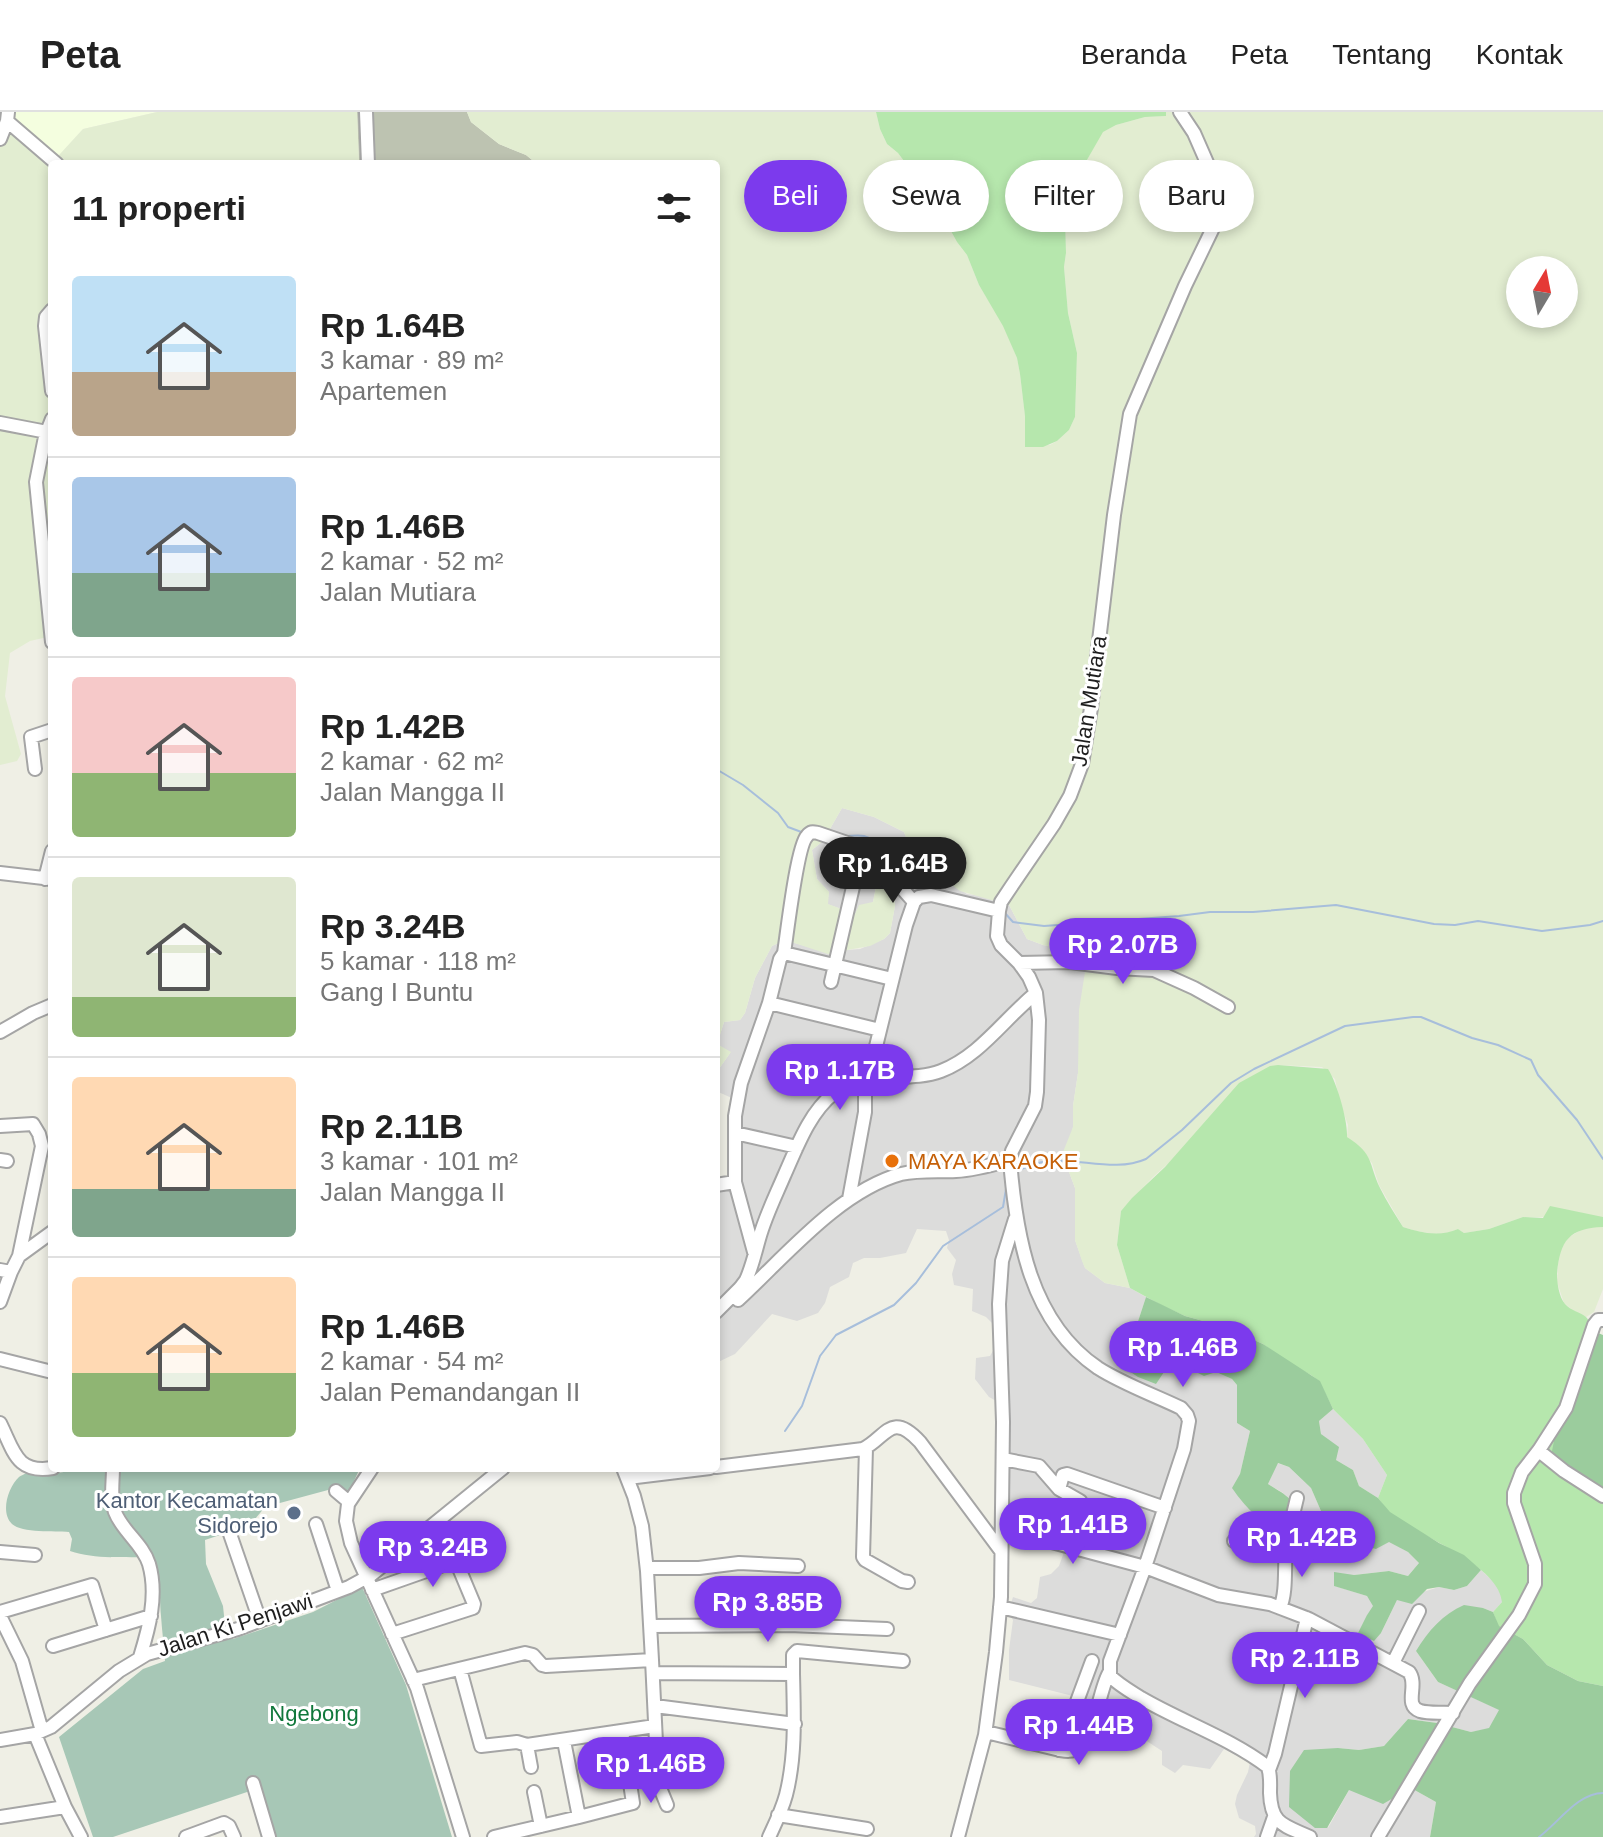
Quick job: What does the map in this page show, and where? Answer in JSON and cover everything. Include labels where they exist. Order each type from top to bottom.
[{"type":"street","points":[[366,112],[368,160]]},
{"type":"street","name":"Jalan Mutiara","points":[[999,910],[1001,902],[1070,796],[1082,764],[1130,414],[1217,215],[1216,189],[1208,165],[1194,133],[1180,112]]},
{"type":"street","points":[[0,139],[8,117],[53,160]]},
{"type":"street","points":[[48,315],[45,326],[48,354]]},
{"type":"street","points":[[0,423],[47,432],[36,482],[48,602]]},
{"type":"street","points":[[35,769],[31,737],[48,731]]},
{"type":"street","points":[[755,1255],[735,1182],[735,1116],[741,1083],[784,953],[805,838],[814,832],[869,851],[914,902]]},
{"type":"street","points":[[831,982],[862,848]]},
{"type":"street","points":[[1,875],[48,879]]},
{"type":"street","points":[[849,1199],[865,1112],[867,1079],[914,902],[919,897],[931,895],[999,910],[997,936],[1029,977],[1036,993],[1039,1020],[1035,1106],[1010,1160],[1022,1250],[1030,1275],[1050,1316],[1081,1355],[1101,1370],[1181,1408],[1189,1421],[1184,1449],[1110,1661],[1088,1737],[1081,1747],[1071,1751],[986,1732]]},
{"type":"street","points":[[784,953],[892,979]]},
{"type":"street","points":[[1019,963],[1070,962],[1154,970],[1228,1007]]},
{"type":"street","points":[[720,1308],[746,1280],[768,1214],[803,1134],[818,1110],[834,1093],[867,1079],[926,1075],[943,1070],[962,1060],[1036,993]]},
{"type":"street","points":[[769,1003],[880,1030]]},
{"type":"street","points":[[0,1032],[48,1007]]},
{"type":"street","points":[[0,1126],[33,1124],[43,1149],[19,1256]]},
{"type":"street","points":[[735,1133],[797,1147]]},
{"type":"street","points":[[720,1310],[737,1301],[814,1227],[849,1199],[899,1175],[972,1170],[1010,1160]]},
{"type":"street","points":[[720,1184],[735,1182]]},
{"type":"street","points":[[958,1837],[986,1732],[1000,1607],[1003,1459],[999,1304],[1002,1261],[1016,1214]]},
{"type":"street","points":[[0,1302],[6,1271],[19,1256],[48,1235]]},
{"type":"street","points":[[1378,1837],[1470,1683],[1519,1615],[1535,1584],[1535,1564],[1514,1503],[1514,1493],[1522,1472],[1566,1408],[1594,1325],[1598,1320],[1603,1320]]},
{"type":"street","points":[[0,1359],[48,1371]]},
{"type":"street","points":[[0,1423],[22,1464],[36,1470],[48,1469]]},
{"type":"street","points":[[720,1466],[866,1448],[890,1428],[905,1430],[915,1437],[1001,1551]]},
{"type":"street","points":[[866,1448],[863,1558],[908,1582]]},
{"type":"street","points":[[1539,1451],[1603,1496]]},
{"type":"street","points":[[1003,1459],[1039,1466],[1059,1489],[1081,1502],[1071,1547]]},
{"type":"street","points":[[113,1472],[113,1509],[150,1566],[151,1616],[140,1657]]},
{"type":"street","points":[[369,1472],[349,1502],[346,1521],[351,1543],[413,1680],[463,1837]]},
{"type":"street","name":"Jalan Ki Penjawi","points":[[0,1740],[39,1733],[119,1671],[155,1650],[238,1629],[366,1578],[498,1472]]},
{"type":"street","points":[[626,1473],[642,1526],[647,1568],[658,1785],[667,1805]]},
{"type":"street","points":[[1059,1489],[1063,1475],[1067,1474],[1165,1508]]},
{"type":"street","points":[[336,1491],[349,1502]]},
{"type":"street","points":[[1280,1608],[1284,1598],[1284,1556],[1297,1498]]},
{"type":"street","points":[[316,1524],[338,1591]]},
{"type":"street","points":[[1234,1541],[1247,1529],[1287,1540]]},
{"type":"street","points":[[1011,1531],[1145,1567],[1218,1595],[1270,1604],[1307,1618],[1409,1672],[1413,1676],[1413,1707],[1424,1712],[1453,1713]]},
{"type":"street","points":[[230,1534],[260,1621]]},
{"type":"street","points":[[372,1590],[483,1551]]},
{"type":"street","points":[[0,1552],[35,1555]]},
{"type":"street","points":[[392,1634],[473,1608],[456,1561]]},
{"type":"street","points":[[647,1568],[699,1568],[739,1563],[798,1566]]},
{"type":"street","points":[[81,1837],[65,1807],[39,1733],[22,1661],[0,1614],[92,1585],[106,1630]]},
{"type":"street","points":[[1000,1607],[1120,1635]]},
{"type":"street","points":[[1393,1663],[1419,1611]]},
{"type":"street","points":[[53,1646],[151,1616]]},
{"type":"street","points":[[1267,1837],[1274,1817],[1269,1770],[1307,1618]]},
{"type":"street","points":[[650,1626],[789,1625],[887,1629]]},
{"type":"street","points":[[769,1837],[785,1799],[789,1780],[795,1724],[793,1655],[797,1651],[903,1661]]},
{"type":"street","points":[[413,1680],[525,1653],[535,1656],[546,1666],[653,1666],[793,1674]]},
{"type":"street","points":[[1059,1750],[1092,1661]]},
{"type":"street","points":[[460,1669],[481,1746],[564,1741],[655,1726]]},
{"type":"street","points":[[1085,1680],[1107,1677],[1155,1706],[1241,1750],[1269,1770]]},
{"type":"street","points":[[655,1706],[795,1724]]},
{"type":"street","points":[[1048,1715],[1071,1717]]},
{"type":"street","points":[[494,1837],[633,1803],[622,1731]]},
{"type":"street","points":[[564,1741],[579,1817]]},
{"type":"street","points":[[527,1745],[531,1767]]},
{"type":"street","points":[[253,1783],[269,1837]]},
{"type":"street","points":[[534,1792],[541,1826]]},
{"type":"street","points":[[0,1817],[65,1807]]},
{"type":"street","points":[[778,1815],[842,1831],[867,1829]]},
{"type":"street","points":[[1274,1817],[1310,1837]]},
{"type":"street","points":[[188,1837],[224,1823],[234,1837]]},
{"type":"shaded area","points":[[2,112],[157,112],[83,129],[55,160],[48,160],[48,166]]},
{"type":"shaded area","points":[[2,112],[48,165],[48,637],[30,641],[10,653],[5,696],[21,754],[17,761],[0,765]]},
{"type":"shaded area","points":[[157,112],[357,112],[359,160],[55,160],[83,129]]},
{"type":"shaded area","points":[[357,112],[467,112],[471,122],[499,144],[532,160],[359,160]]},
{"type":"shaded area","points":[[467,112],[876,112],[887,144],[903,160],[863,160],[863,232],[951,232],[1004,326],[1017,358],[1025,415],[1025,446],[1050,445],[1057,441],[1069,430],[1075,417],[1077,353],[1068,313],[1064,267],[1065,232],[1123,232],[1123,160],[1087,160],[1102,132],[1145,117],[1166,116],[1166,112],[1603,112],[1603,1217],[1523,1217],[1489,1229],[1464,1233],[1458,1229],[1435,1234],[1403,1227],[1379,1185],[1372,1163],[1347,1137],[1348,1125],[1335,1079],[1322,1067],[1278,1065],[1153,1177],[1121,1211],[1117,1245],[1130,1288],[1105,1283],[1085,1268],[1082,1261],[1075,1240],[1075,1188],[1061,1157],[1073,1127],[1079,1010],[1089,957],[1085,953],[1027,939],[1009,905],[960,891],[923,866],[904,832],[874,817],[842,808],[823,841],[812,850],[817,879],[829,892],[828,904],[855,914],[859,905],[873,902],[877,881],[888,882],[893,888],[895,906],[890,933],[870,946],[847,950],[843,957],[785,940],[772,946],[755,978],[745,1013],[740,1020],[724,1022],[720,1035],[720,160],[532,160],[499,144],[471,122]]},
{"type":"shaded area","points":[[842,808],[874,817],[904,832],[922,866],[967,894],[1009,905],[1027,939],[1085,953],[1089,957],[1073,1127],[1065,1165],[1075,1188],[1075,1240],[1085,1268],[1105,1283],[1130,1288],[1146,1297],[1123,1367],[1171,1360],[1204,1375],[1216,1372],[1232,1379],[1237,1385],[1237,1423],[1250,1431],[1240,1474],[1285,1494],[1268,1484],[1277,1463],[1289,1467],[1311,1488],[1321,1511],[1355,1548],[1364,1546],[1376,1549],[1389,1541],[1419,1563],[1408,1576],[1389,1571],[1354,1575],[1335,1586],[1367,1596],[1374,1606],[1367,1615],[1381,1633],[1397,1600],[1439,1587],[1454,1590],[1467,1586],[1481,1570],[1498,1586],[1502,1602],[1493,1612],[1483,1608],[1416,1651],[1438,1682],[1500,1710],[1489,1729],[1471,1732],[1408,1719],[1384,1746],[1359,1750],[1338,1748],[1328,1828],[1349,1790],[1402,1783],[1436,1802],[1430,1837],[1254,1837],[1255,1826],[1239,1818],[1235,1804],[1250,1762],[1224,1749],[1210,1769],[1183,1765],[1175,1773],[1162,1765],[1162,1751],[1110,1717],[1101,1728],[1079,1721],[1081,1698],[1009,1680],[1013,1620],[1008,1613],[1013,1597],[1031,1603],[1037,1598],[1040,1577],[1051,1574],[1059,1566],[1064,1552],[1012,1535],[1009,1408],[989,1397],[975,1379],[976,1358],[990,1356],[994,1349],[994,1325],[986,1317],[972,1311],[973,1289],[954,1285],[952,1274],[956,1260],[947,1248],[949,1240],[946,1231],[917,1229],[906,1253],[864,1258],[853,1263],[849,1277],[830,1287],[818,1313],[797,1321],[772,1314],[735,1354],[720,1361],[720,1179],[729,1178],[737,1171],[741,1102],[720,1093],[720,1067],[730,1053],[720,1046],[724,1022],[740,1020],[745,1013],[755,978],[772,946],[785,940],[805,946],[860,949],[884,939],[890,933],[895,906],[892,885],[888,882],[877,881],[873,902],[856,914],[827,904],[829,892],[817,879],[812,850],[823,841]]},
{"type":"shaded area","points":[[720,1046],[731,1052],[720,1067]]},
{"type":"shaded area","points":[[1603,1227],[1603,1289],[1594,1312],[1586,1317],[1564,1303],[1557,1282],[1559,1251],[1569,1237]]},
{"type":"shaded area","points":[[1333,1409],[1363,1439],[1387,1475],[1378,1498],[1359,1486],[1353,1470],[1336,1460],[1321,1434],[1319,1421]]},
{"type":"green space","points":[[876,112],[1166,112],[1166,116],[1145,117],[1103,132],[1087,160],[1005,160],[1005,232],[1065,232],[1064,267],[1068,313],[1077,353],[1075,417],[1069,430],[1057,441],[1043,447],[1025,447],[1025,416],[1017,358],[967,255],[951,232],[989,232],[989,160],[903,160],[887,144]]},
{"type":"green space","points":[[1270,1066],[1328,1069],[1341,1102],[1347,1137],[1367,1154],[1380,1188],[1403,1227],[1430,1233],[1458,1229],[1464,1233],[1489,1229],[1523,1217],[1543,1218],[1550,1206],[1603,1217],[1603,1227],[1581,1230],[1568,1239],[1558,1263],[1557,1282],[1563,1301],[1586,1317],[1598,1333],[1574,1404],[1555,1436],[1556,1473],[1603,1504],[1603,1686],[1578,1681],[1547,1665],[1523,1639],[1498,1626],[1493,1612],[1502,1602],[1497,1588],[1487,1575],[1388,1511],[1378,1498],[1387,1475],[1363,1439],[1333,1409],[1319,1381],[1263,1344],[1225,1327],[1185,1316],[1130,1288],[1117,1245],[1121,1211],[1165,1167],[1239,1083]]},
{"type":"green space","points":[[1146,1297],[1185,1316],[1225,1327],[1263,1344],[1320,1381],[1333,1409],[1319,1421],[1321,1434],[1339,1447],[1336,1460],[1353,1470],[1359,1486],[1378,1498],[1390,1512],[1464,1555],[1481,1570],[1467,1586],[1454,1590],[1439,1587],[1427,1589],[1412,1604],[1397,1600],[1374,1641],[1358,1633],[1373,1606],[1367,1596],[1334,1586],[1334,1572],[1354,1575],[1389,1571],[1408,1576],[1419,1563],[1408,1552],[1389,1542],[1376,1549],[1335,1546],[1337,1524],[1321,1511],[1311,1488],[1289,1467],[1278,1463],[1268,1484],[1293,1503],[1299,1521],[1277,1526],[1248,1508],[1232,1488],[1240,1474],[1250,1431],[1237,1423],[1237,1385],[1232,1379],[1216,1372],[1204,1376],[1172,1360],[1156,1384],[1123,1367]]},
{"type":"green space","points":[[1598,1333],[1603,1335],[1603,1504],[1556,1473],[1551,1456],[1555,1436],[1574,1404]]},
{"type":"green space","name":"Ngebong","points":[[30,1471],[44,1475],[64,1472],[358,1472],[348,1494],[341,1496],[328,1490],[265,1507],[250,1525],[205,1540],[206,1564],[223,1606],[225,1625],[233,1639],[313,1612],[362,1587],[406,1685],[452,1837],[272,1837],[256,1789],[113,1837],[93,1837],[59,1737],[143,1669],[165,1661],[160,1587],[152,1558],[80,1554],[70,1551],[72,1539],[69,1532],[31,1530],[12,1524],[6,1507],[15,1481]]},
{"type":"green space","points":[[1464,1605],[1493,1612],[1499,1626],[1523,1639],[1547,1665],[1578,1681],[1603,1686],[1603,1837],[1430,1837],[1436,1802],[1402,1783],[1395,1797],[1383,1804],[1349,1790],[1327,1828],[1315,1828],[1289,1807],[1290,1771],[1304,1750],[1359,1750],[1384,1746],[1408,1719],[1471,1732],[1489,1728],[1499,1710],[1438,1682],[1416,1651],[1437,1624]]},
{"type":"waterway","points":[[720,771],[778,813],[788,827],[804,833]]},
{"type":"waterway","points":[[845,836],[864,836],[874,840],[912,878],[930,889]]},
{"type":"waterway","points":[[1004,912],[1013,922],[1044,926],[1336,905],[1434,924],[1455,925],[1478,921],[1542,931],[1603,921]]},
{"type":"waterway","points":[[1017,1172],[1032,1164],[1048,1161],[1114,1165],[1146,1159],[1231,1083],[1254,1069],[1345,1026],[1413,1017],[1421,1017],[1498,1045],[1531,1060],[1538,1075],[1577,1120],[1603,1159]]},
{"type":"waterway","points":[[785,1431],[802,1406],[820,1356],[836,1335],[894,1305],[916,1283],[943,1246],[1003,1207],[1006,1189]]},
{"type":"waterway","points":[[1539,1837],[1577,1803],[1603,1793]]},
{"type":"place","name":"MAYA KARAOKE","points":[[892,1161]]},
{"type":"place","name":"Kantor Kecamatan Sidorejo","points":[[294,1513]]}]
